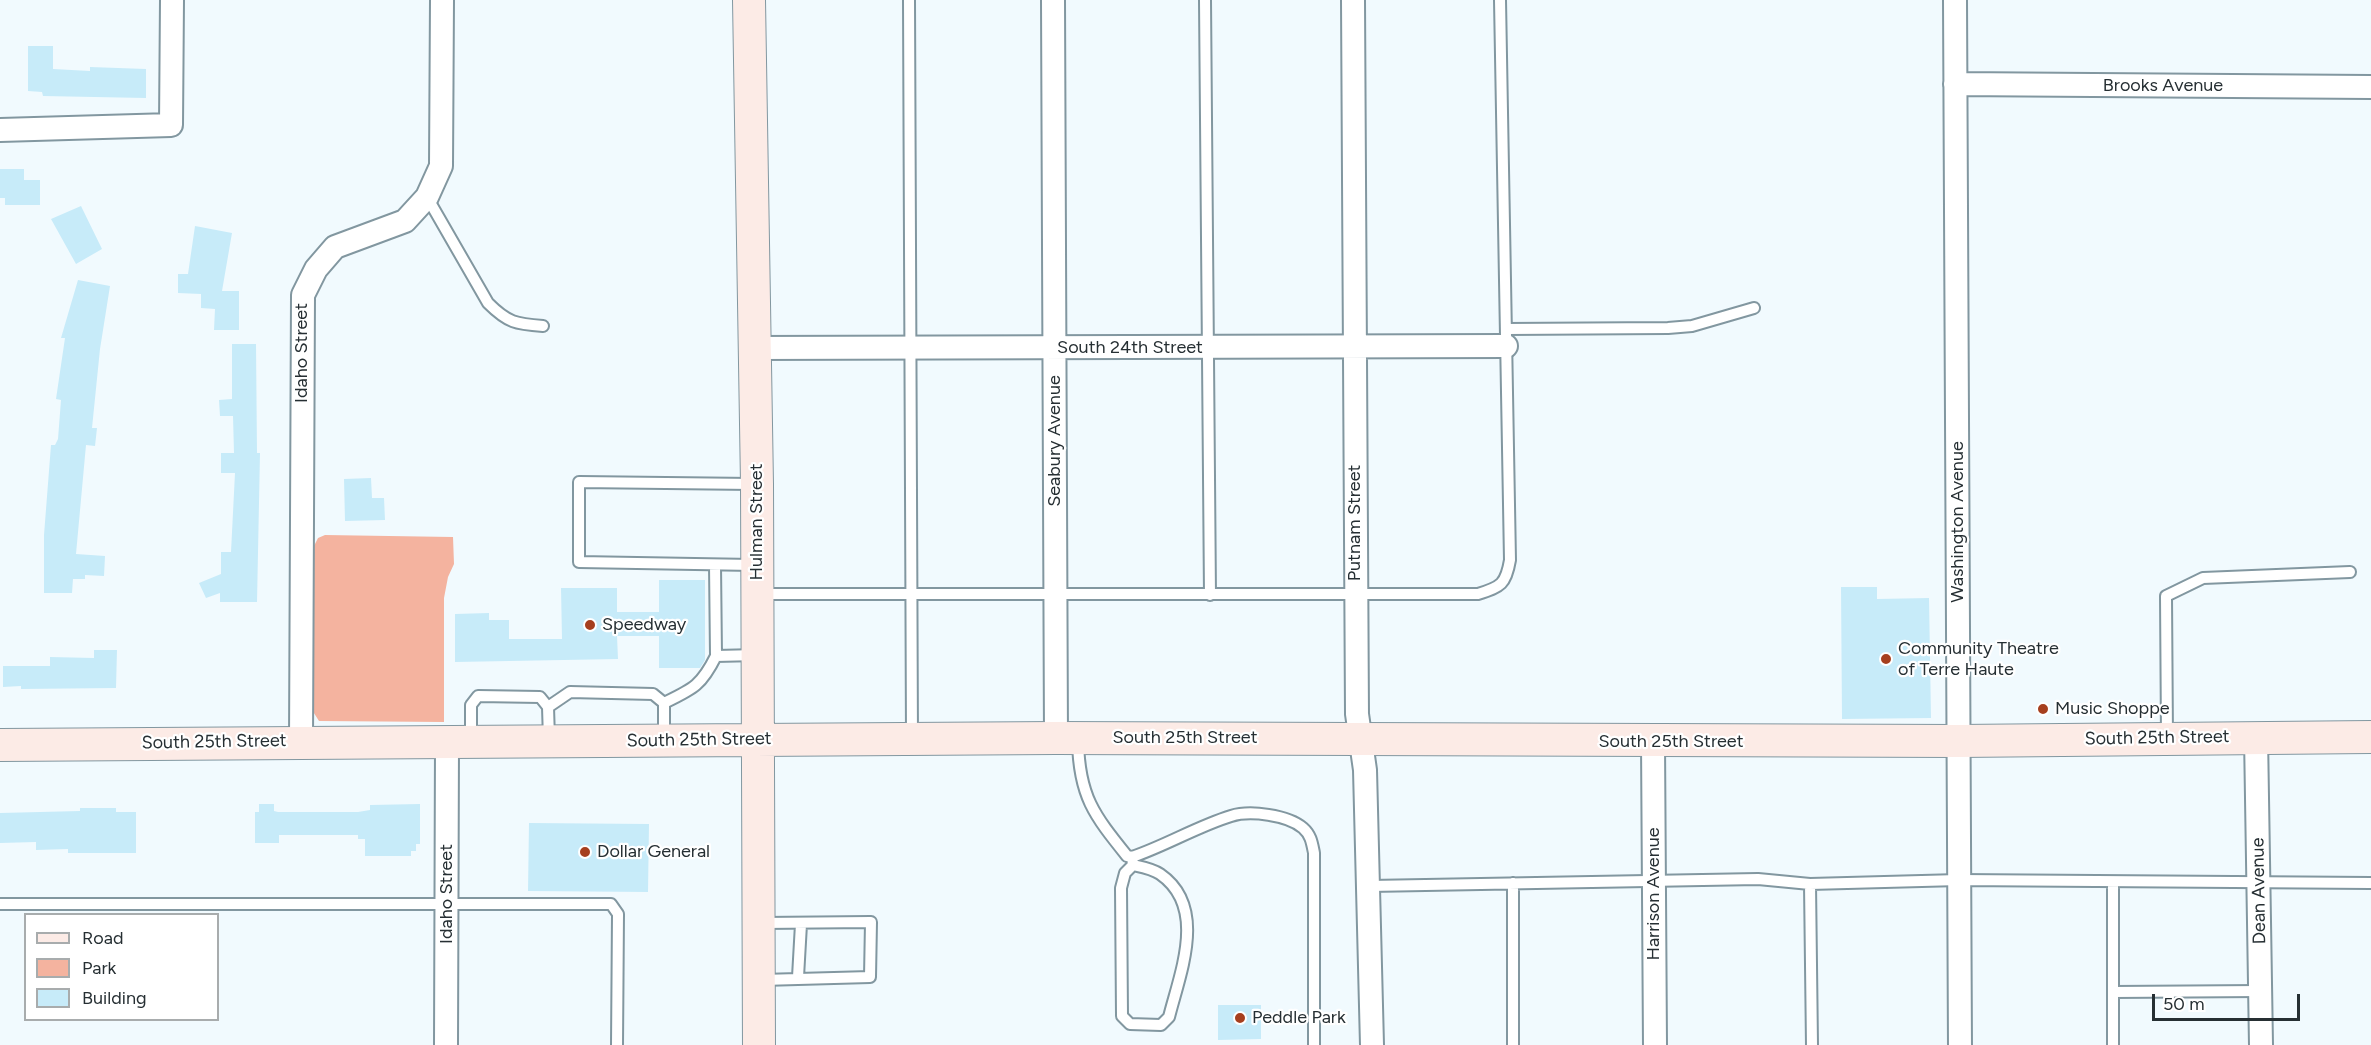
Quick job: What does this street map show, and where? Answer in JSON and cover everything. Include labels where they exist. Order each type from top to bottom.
[{"type":"main road","name":"Hulman Street","points":[[749,0],[757,484],[759,1045]]},
{"type":"main road","name":"South 25th Street","points":[[0,744],[301,741],[459,743],[912,738],[1653,742],[1959,741],[2256,736],[2371,737]]},
{"type":"street","points":[[0,130],[171,125],[172,0]]},
{"type":"street","name":"Idaho Street","points":[[301,741],[303,295],[316,269],[335,247],[405,221],[427,197],[441,166],[442,0]]},
{"type":"street","name":"Seabury Avenue","points":[[1053,0],[1056,594],[1067,738]]},
{"type":"street","name":"Putnam Street","points":[[1353,0],[1355,595],[1359,739],[1365,770],[1370,886],[1372,1045]]},
{"type":"street","name":"Washington Avenue","points":[[1955,0],[1960,1045]]},
{"type":"street","name":"Brooks Avenue","points":[[1955,84],[2371,87]]},
{"type":"street","name":"South 24th Street","points":[[754,348],[1354,347],[1506,337]]},
{"type":"street","name":"Dean Avenue","points":[[2256,736],[2261,1045]]},
{"type":"street","name":"Harrison Avenue","points":[[1653,742],[1655,1045]]},
{"type":"street","name":"Idaho Street","points":[[446,1045],[447,903],[459,743]]},
{"type":"lane","points":[[909,0],[912,738]]},
{"type":"lane","points":[[1205,0],[1210,595]]},
{"type":"lane","points":[[757,484],[579,482],[579,562],[715,565],[757,580],[910,594],[1478,594],[1496,588],[1507,579],[1510,560],[1500,0]]},
{"type":"lane","points":[[427,197],[488,303],[502,317],[516,324],[543,326]]},
{"type":"lane","points":[[1506,337],[1692,326],[1754,308]]},
{"type":"lane","points":[[664,703],[691,690],[704,679],[716,656],[715,565]]},
{"type":"lane","points":[[2167,738],[2166,596],[2203,578],[2350,572]]},
{"type":"lane","points":[[716,656],[757,655]]},
{"type":"lane","points":[[548,707],[570,692],[653,694],[664,703]]},
{"type":"lane","points":[[459,743],[471,705],[478,696],[540,697],[548,707],[549,741]]},
{"type":"lane","points":[[664,703],[664,740]]},
{"type":"lane","points":[[1067,738],[1086,795],[1097,819],[1132,861],[1159,873],[1167,880],[1184,906],[1188,925],[1187,945],[1169,1017],[1161,1024],[1130,1024],[1122,1016],[1121,888],[1125,873],[1132,861],[1231,816],[1248,814],[1290,820],[1303,828],[1311,838],[1314,853],[1314,1045]]},
{"type":"lane","points":[[1370,886],[1758,879],[1810,884],[1959,880],[2260,884],[2371,883]]},
{"type":"lane","points":[[2113,882],[2113,1045]]},
{"type":"lane","points":[[1513,883],[1513,1045]]},
{"type":"lane","points":[[1810,884],[1812,1045]]},
{"type":"lane","points":[[0,904],[611,904],[618,914],[617,1045]]},
{"type":"lane","points":[[758,923],[871,922],[870,977],[798,977],[758,980]]},
{"type":"lane","points":[[798,977],[801,924]]},
{"type":"lane","points":[[2113,992],[2261,991]]},
{"type":"green space","points":[[325,535],[453,537],[454,564],[448,577],[444,598],[444,722],[319,721],[312,710],[314,546],[318,538]]},
{"type":"building","points":[[28,46],[53,46],[53,69],[90,71],[90,67],[146,69],[146,98],[43,96],[42,92],[28,91]]},
{"type":"building","points":[[0,169],[24,169],[24,180],[40,180],[40,205],[5,205],[5,198],[0,198]]},
{"type":"building","points":[[81,206],[102,249],[76,264],[51,219]]},
{"type":"building","points":[[195,226],[232,233],[222,291],[239,291],[239,330],[214,330],[215,309],[201,308],[201,294],[178,293],[178,274],[188,274]]},
{"type":"building","points":[[78,280],[110,286],[100,349],[92,428],[97,428],[95,446],[86,445],[76,554],[105,556],[104,576],[85,575],[85,579],[73,579],[72,593],[44,593],[44,535],[51,445],[55,445],[58,439],[61,400],[56,399],[65,338],[61,338]]},
{"type":"building","points":[[232,344],[256,344],[257,453],[260,453],[257,602],[220,602],[220,593],[206,598],[199,583],[221,574],[221,552],[231,552],[235,473],[221,473],[221,453],[234,453],[233,416],[220,416],[219,400],[232,399]]},
{"type":"building","points":[[371,478],[372,498],[384,498],[385,520],[345,521],[344,479]]},
{"type":"building","points":[[659,580],[705,580],[705,660],[700,668],[659,668],[659,636],[617,636],[618,659],[455,662],[455,614],[489,613],[489,620],[509,620],[509,639],[562,639],[561,588],[617,588],[617,612],[659,612]]},
{"type":"building","name":"Community Theatre of Terre Haute","points":[[1841,587],[1877,587],[1877,599],[1929,598],[1931,718],[1842,719]]},
{"type":"building","points":[[94,650],[117,650],[116,688],[21,689],[21,686],[3,687],[3,666],[50,666],[50,657],[94,658]]},
{"type":"building","points":[[259,804],[274,804],[274,811],[278,812],[358,812],[370,810],[370,805],[420,804],[420,844],[416,844],[416,851],[411,851],[411,856],[365,856],[365,839],[358,839],[358,835],[279,835],[279,843],[255,843],[255,812],[259,812]]},
{"type":"building","points":[[80,808],[116,808],[116,812],[136,812],[136,853],[68,853],[68,849],[36,850],[36,842],[0,843],[0,813],[80,811]]},
{"type":"building","points":[[529,823],[649,824],[648,892],[528,891]]},
{"type":"building","name":"Peddle Park","points":[[1218,1005],[1261,1005],[1261,1039],[1218,1040]]},
{"type":"place","name":"Speedway","points":[[590,625]]},
{"type":"place","name":"Community Theatre of Terre Haute","points":[[1886,659]]},
{"type":"place","name":"Music Shoppe","points":[[2043,709]]},
{"type":"place","name":"Dollar General","points":[[585,852]]},
{"type":"place","name":"Peddle Park","points":[[1240,1018]]}]
